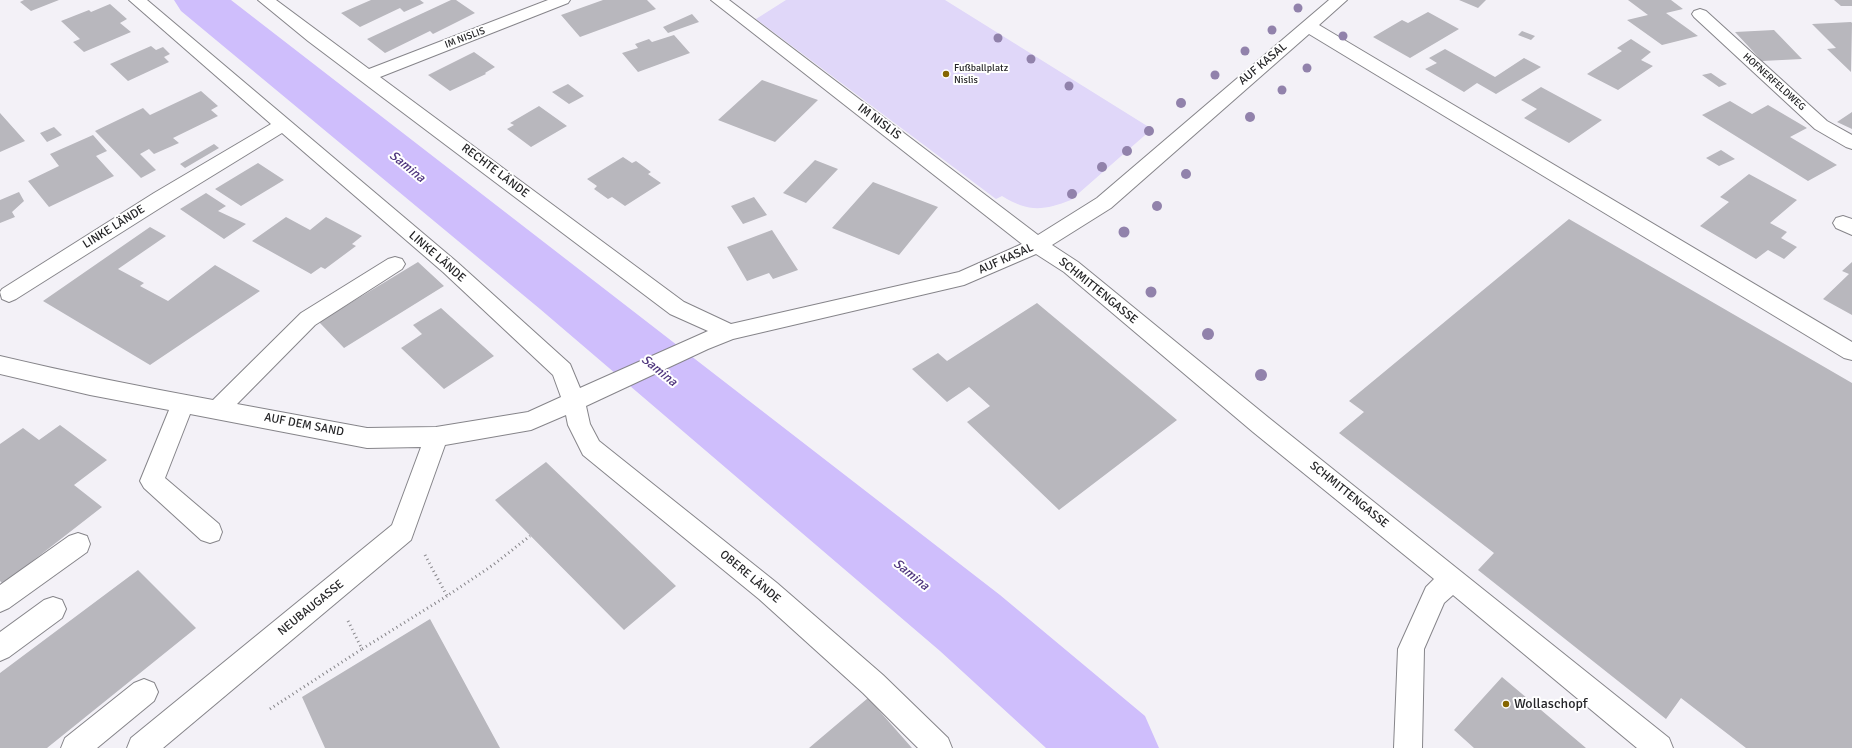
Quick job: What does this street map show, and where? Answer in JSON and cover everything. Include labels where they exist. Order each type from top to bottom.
[{"type":"street","name":"LINKE LÄNDE","points":[[137,0],[450,267],[562,370],[574,402]]},
{"type":"street","name":"RECHTE LÄNDE","points":[[266,0],[314,38],[677,308],[730,332]]},
{"type":"street","name":"IM NISLIS","points":[[367,76],[562,0]]},
{"type":"street","name":"IM NISLIS","points":[[719,0],[1037,245]]},
{"type":"street","name":"AUF KASAL","points":[[605,388],[700,343],[730,332],[964,278],[1037,245],[1104,203],[1339,0]]},
{"type":"street","name":"HOFNERFELDWEG","points":[[1700,14],[1821,125],[1852,143]]},
{"type":"street","points":[[1308,26],[1852,352]]},
{"type":"street","name":"LINKE LÄNDE","points":[[3,294],[282,125]]},
{"type":"street","name":"SCHMITTENGASSE","points":[[1037,245],[1071,267],[1261,425],[1453,579],[1659,748]]},
{"type":"street","points":[[218,409],[308,319],[395,264]]},
{"type":"street","name":"AUF DEM SAND","points":[[0,365],[90,386],[183,402],[367,438],[436,437],[531,421],[605,388]]},
{"type":"street","points":[[183,402],[152,481],[210,532]]},
{"type":"street","name":"OBERE LÄNDE","points":[[574,402],[579,425],[591,448],[768,591],[873,684],[938,748]]},
{"type":"street","name":"NEUBAUGASSE","points":[[141,748],[402,532],[436,437]]},
{"type":"street","points":[[0,600],[78,544]]},
{"type":"street","points":[[1408,748],[1411,649],[1435,595],[1453,579]]},
{"type":"street","points":[[0,648],[53,609]]},
{"type":"street","points":[[75,748],[144,692]]},
{"type":"path","points":[[270,709],[447,596],[493,565],[530,536]]},
{"type":"path","points":[[424,554],[447,596]]},
{"type":"path","points":[[346,618],[362,649]]},
{"type":"shaded area","name":"Fußballplatz Nislis","points":[[786,0],[945,0],[1152,129],[1071,200],[1044,208],[1036,208],[1020,205],[1002,196],[996,199],[756,19]]},
{"type":"building","points":[[24,0],[59,0],[31,11],[20,2]]},
{"type":"building","points":[[371,0],[420,0],[424,3],[404,12],[400,8],[360,27],[341,13]]},
{"type":"building","points":[[451,0],[456,0],[475,13],[433,34],[430,31],[385,53],[367,39]]},
{"type":"building","points":[[603,0],[647,0],[656,9],[580,37],[561,15]]},
{"type":"building","points":[[1459,0],[1486,0],[1478,8]]},
{"type":"building","points":[[1628,0],[1671,0],[1683,9],[1666,13],[1698,36],[1662,45],[1627,20],[1648,15]]},
{"type":"building","points":[[1834,0],[1852,0],[1852,6],[1841,6]]},
{"type":"building","points":[[110,4],[127,19],[120,23],[131,32],[84,52],[73,42],[80,39],[61,21],[89,10],[91,12]]},
{"type":"building","points":[[1428,12],[1459,29],[1410,58],[1373,37],[1402,20],[1408,23]]},
{"type":"building","points":[[692,14],[699,22],[668,33],[663,27]]},
{"type":"building","points":[[1851,22],[1851,72],[1827,49],[1836,48],[1812,24]]},
{"type":"building","points":[[1774,30],[1802,59],[1762,61],[1735,32]]},
{"type":"building","points":[[1522,31],[1535,36],[1531,40],[1518,35]]},
{"type":"building","points":[[674,35],[690,53],[638,72],[622,53],[638,48],[635,44],[649,39],[652,42]]},
{"type":"building","points":[[1631,39],[1651,52],[1641,60],[1653,66],[1618,90],[1587,74],[1622,51],[1617,48]]},
{"type":"building","points":[[151,46],[156,50],[163,47],[170,54],[164,57],[169,62],[128,81],[110,64]]},
{"type":"building","points":[[1445,49],[1495,77],[1524,58],[1541,67],[1496,94],[1477,83],[1464,92],[1425,69],[1437,63],[1429,58]]},
{"type":"building","points":[[474,52],[495,67],[485,73],[486,74],[450,91],[428,75]]},
{"type":"building","points":[[1711,73],[1727,84],[1719,87],[1702,75]]},
{"type":"building","points":[[762,80],[818,100],[775,142],[718,120]]},
{"type":"building","points":[[568,84],[584,96],[569,104],[552,92]]},
{"type":"building","points":[[1541,87],[1602,120],[1569,143],[1524,118],[1537,109],[1521,100]]},
{"type":"building","points":[[201,91],[218,106],[211,110],[218,116],[173,138],[179,143],[154,154],[149,149],[140,154],[156,170],[141,178],[95,131],[143,108],[150,115]]},
{"type":"building","points":[[1730,101],[1752,114],[1768,105],[1807,128],[1790,137],[1837,165],[1808,181],[1702,115]]},
{"type":"building","points":[[539,106],[567,126],[531,147],[507,129],[514,125],[510,123]]},
{"type":"building","points":[[1852,112],[1852,129],[1837,122]]},
{"type":"building","points":[[0,113],[25,141],[0,152]]},
{"type":"building","points":[[54,127],[62,135],[47,142],[40,133]]},
{"type":"building","points":[[93,135],[107,151],[96,156],[114,176],[49,207],[28,181],[59,166],[50,154]]},
{"type":"building","points":[[214,144],[219,148],[185,168],[180,164]]},
{"type":"building","points":[[1721,150],[1735,159],[1719,166],[1706,158]]},
{"type":"building","points":[[623,157],[632,163],[636,161],[651,172],[648,174],[661,183],[625,206],[612,197],[608,199],[594,189],[597,186],[587,179]]},
{"type":"building","points":[[815,160],[838,169],[806,203],[783,193]]},
{"type":"building","points":[[258,163],[284,180],[241,206],[215,189]]},
{"type":"building","points":[[1749,174],[1797,200],[1770,223],[1787,232],[1781,238],[1797,247],[1784,259],[1768,250],[1756,259],[1700,226],[1729,202],[1720,197]]},
{"type":"building","points":[[873,182],[938,207],[899,255],[832,228]]},
{"type":"building","points":[[19,192],[24,201],[12,212],[15,217],[0,223],[0,200]]},
{"type":"building","points":[[206,193],[226,206],[218,211],[246,224],[224,239],[180,209]]},
{"type":"building","points":[[754,197],[767,215],[743,224],[731,206]]},
{"type":"building","points":[[286,217],[310,230],[326,217],[362,236],[352,244],[356,246],[325,269],[321,267],[311,274],[252,241]]},
{"type":"building","points":[[1569,219],[1852,383],[1852,748],[1746,748],[1681,698],[1666,719],[1478,570],[1494,553],[1339,433],[1364,412],[1349,401]]},
{"type":"building","points":[[150,227],[166,236],[118,269],[144,283],[140,286],[168,301],[215,265],[260,291],[150,365],[43,301]]},
{"type":"building","points":[[772,230],[798,270],[773,279],[769,273],[747,281],[727,247]]},
{"type":"building","points":[[418,262],[444,286],[344,348],[319,322]]},
{"type":"building","points":[[1852,262],[1852,315],[1823,299],[1849,274],[1842,271]]},
{"type":"building","points":[[1037,303],[1177,420],[1059,510],[967,422],[990,406],[969,387],[947,402],[912,369],[938,353],[947,361]]},
{"type":"building","points":[[441,308],[494,356],[444,389],[401,348],[422,334],[413,325]]},
{"type":"building","points":[[60,425],[107,460],[74,485],[102,507],[3,584],[0,581],[0,444],[23,428],[39,440]]},
{"type":"building","points":[[546,462],[676,586],[624,630],[495,500]]},
{"type":"building","points":[[138,570],[196,628],[47,748],[0,748],[0,673]]},
{"type":"building","points":[[430,619],[500,748],[325,748],[302,697]]},
{"type":"building","name":"Wollaschopf","points":[[1502,677],[1586,748],[1474,748],[1454,730]]},
{"type":"building","points":[[868,698],[912,748],[809,748]]},
{"type":"waterway","name":"Samina","points":[[199,0],[564,292],[970,623],[1113,748]]},
{"type":"place","name":"Fußballplatz Nislis","points":[[946,74]]},
{"type":"place","name":"Wollaschopf","points":[[1506,704]]}]
